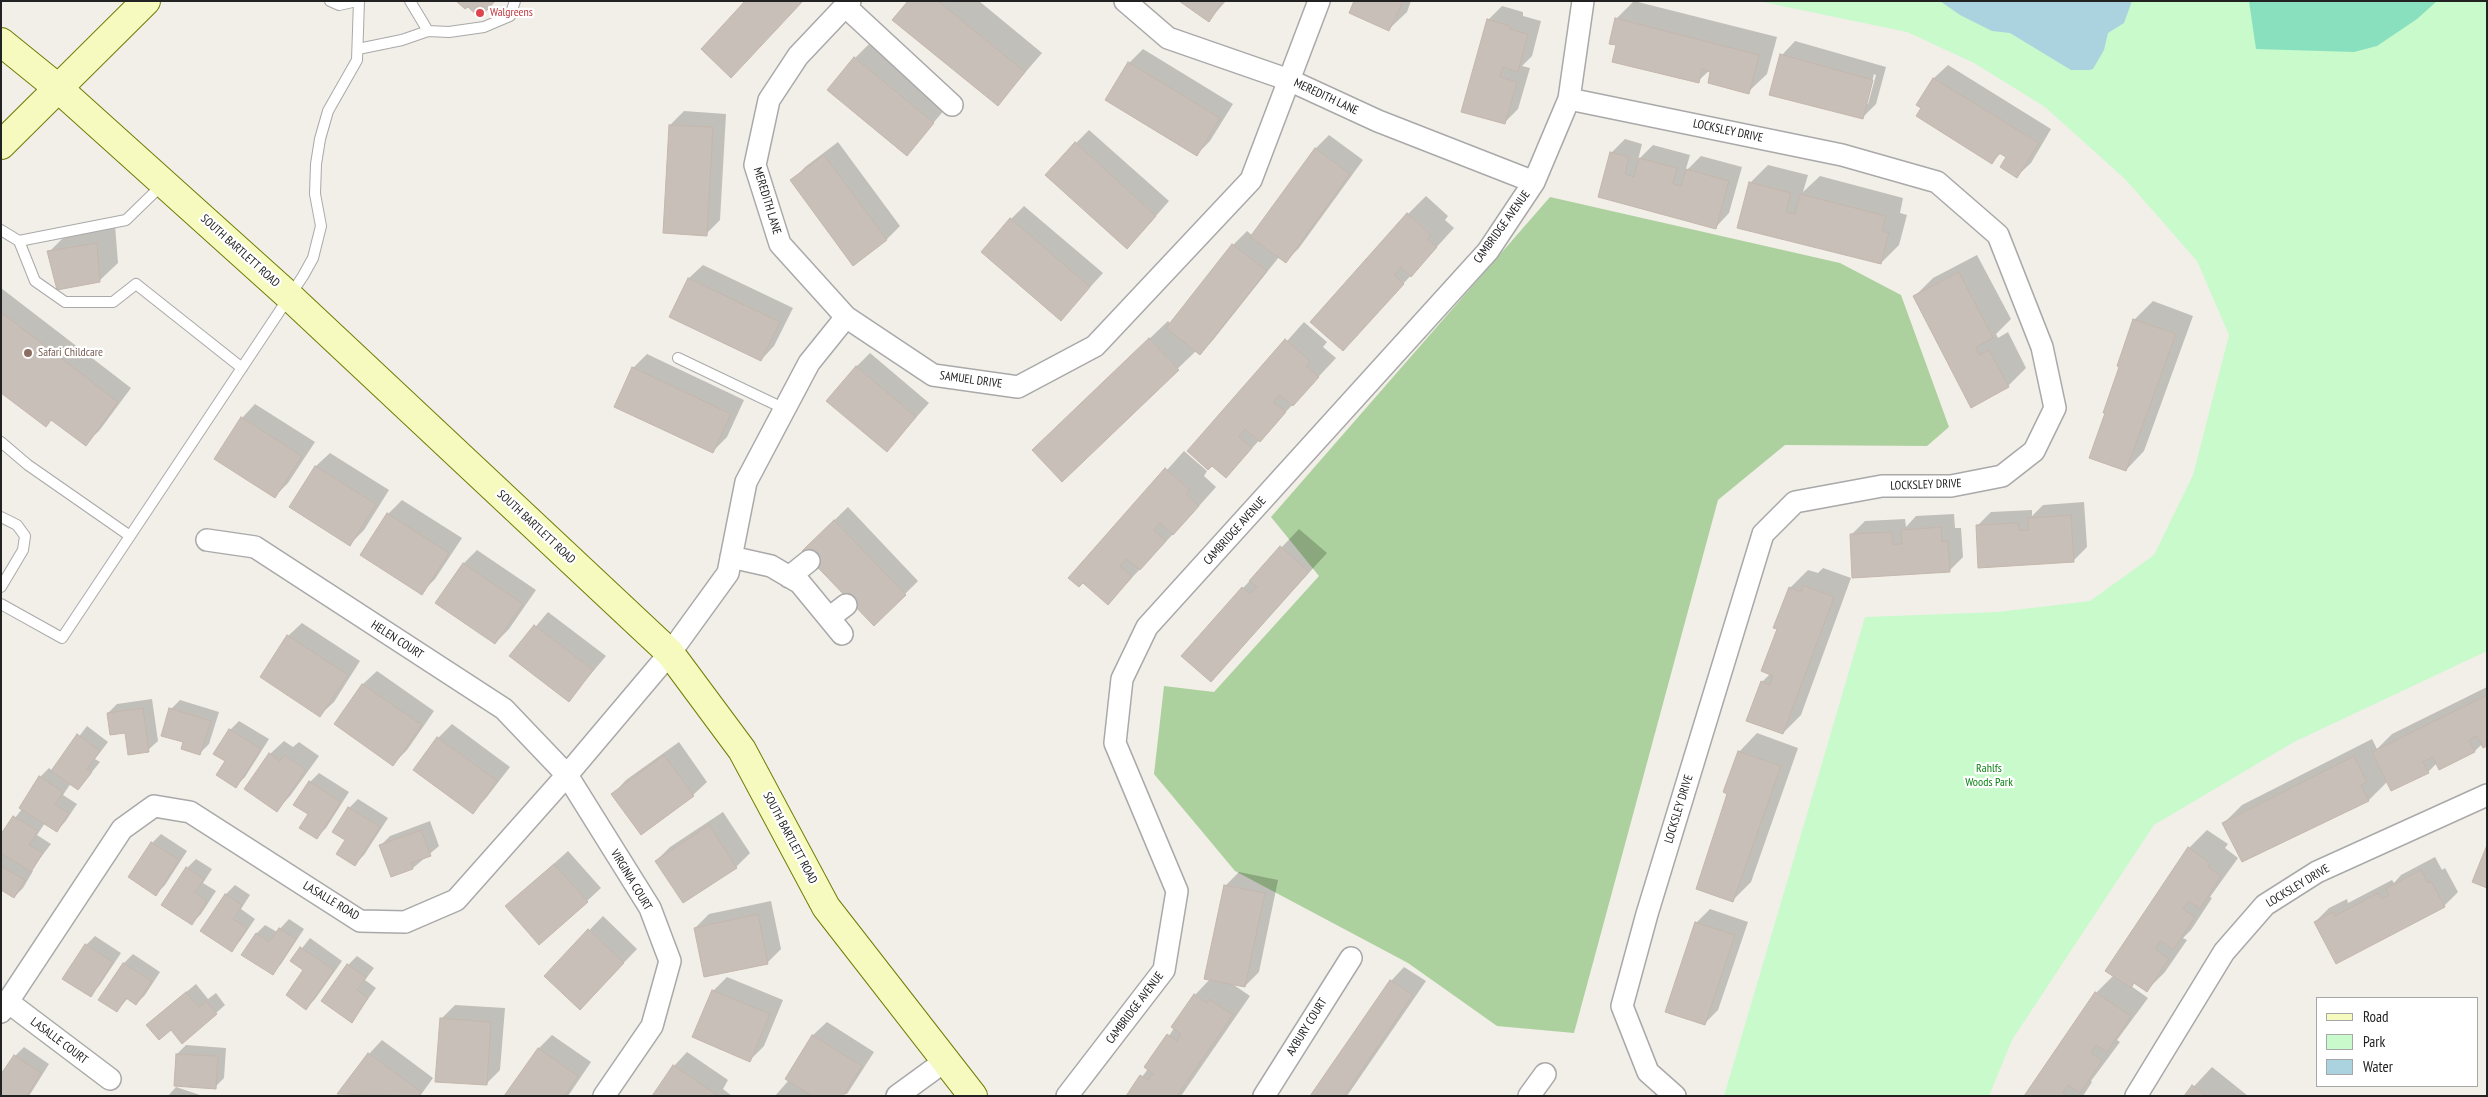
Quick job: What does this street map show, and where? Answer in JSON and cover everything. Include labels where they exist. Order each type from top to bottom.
[{"type":"main road","points":[[1,145],[146,1]]},
{"type":"main road","name":"SOUTH BARTLETT ROAD","points":[[1,42],[59,89],[289,296],[670,653],[742,750],[826,907],[973,1096]]},
{"type":"street","name":"MEREDITH LANE","points":[[1125,1],[1168,38],[1289,80],[1378,121],[1534,182]]},
{"type":"street","name":"SAMUEL DRIVE","points":[[846,317],[933,375],[1018,387],[1095,346],[1251,180],[1318,1]]},
{"type":"street","name":"CAMBRIDGE AVENUE","points":[[1064,1095],[1164,970],[1177,892],[1115,743],[1122,679],[1147,628],[1488,252],[1534,182],[1569,99],[1583,1]]},
{"type":"street","name":"MEREDITH LANE","points":[[846,317],[780,244],[755,165],[769,100],[798,56],[848,4]]},
{"type":"street","points":[[848,4],[952,106]]},
{"type":"street","name":"LOCKSLEY DRIVE","points":[[1569,99],[1842,155],[1937,182],[1998,235],[2042,347],[2055,408],[2034,451],[2002,476],[1951,486],[1882,486],[1795,502],[1763,534],[1647,914],[1622,1006],[1648,1072],[1675,1096]]},
{"type":"street","points":[[670,653],[728,573],[746,482],[809,363],[846,317]]},
{"type":"street","name":"HELEN COURT","points":[[207,540],[256,547],[504,709],[567,775]]},
{"type":"street","points":[[731,557],[772,566],[800,583],[835,626],[846,605]]},
{"type":"street","points":[[789,577],[808,561]]},
{"type":"street","name":"LASALLE ROAD","points":[[5,1007],[122,829],[154,806],[190,812],[360,921],[405,922],[456,900],[567,775],[670,653]]},
{"type":"street","name":"VIRGINIA COURT","points":[[567,775],[650,908],[670,961],[652,1026],[604,1096]]},
{"type":"street","name":"LOCKSLEY DRIVE","points":[[2136,1096],[2224,952],[2266,904],[2316,872],[2487,795]]},
{"type":"street","name":"AXBURY COURT","points":[[1264,1096],[1351,958]]},
{"type":"street","name":"LASALLE COURT","points":[[5,1007],[110,1079]]},
{"type":"street","points":[[897,1096],[945,1061]]},
{"type":"street","points":[[1529,1096],[1545,1074]]},
{"type":"lane","points":[[1,604],[62,638],[313,258],[321,226],[315,194],[316,164],[320,139],[328,112],[357,60],[358,49],[358,1],[340,5],[330,1]]},
{"type":"lane","points":[[410,1],[428,31]]},
{"type":"lane","points":[[358,49],[402,40],[428,31],[449,32],[484,27],[510,16],[515,1]]},
{"type":"lane","points":[[19,241],[126,220],[164,183]]},
{"type":"lane","points":[[1,230],[19,241],[35,281],[65,302],[113,302],[136,284],[242,368]]},
{"type":"lane","points":[[678,358],[785,409]]},
{"type":"lane","points":[[1,442],[28,465],[130,536]]},
{"type":"lane","points":[[1,517],[17,525],[25,536],[23,550],[1,587]]},
{"type":"green space","name":"Rahlfs Woods Park","points":[[1758,1],[2487,1],[2487,651],[2294,742],[2154,825],[2012,1040],[1989,1096],[1724,1096],[1865,617],[1998,612],[2090,601],[2154,555],[2193,475],[2229,335],[2197,261],[2125,179],[2045,107],[1974,63],[1907,32]]},
{"type":"green space","points":[[2249,1],[2437,1],[2417,19],[2377,46],[2354,52],[2256,49]]},
{"type":"green space","points":[[1550,197],[1840,263],[1901,295],[1949,427],[1927,446],[1785,445],[1718,500],[1574,1033],[1497,1026],[1408,963],[1235,871],[1154,774],[1164,686],[1214,692],[1319,576],[1271,517]]},
{"type":"water","points":[[1940,1],[2132,1],[2124,23],[2108,33],[2104,50],[2093,69],[2071,70],[2010,33],[1992,31],[1960,15]]},
{"type":"building","name":"Walgreens","points":[[456,1],[495,1],[480,18],[468,7],[465,9]]},
{"type":"building","points":[[745,1],[803,1],[731,78],[701,49]]},
{"type":"building","points":[[908,1],[938,1],[1025,72],[998,106],[892,20]]},
{"type":"building","points":[[1179,1],[1223,1],[1209,22]]},
{"type":"building","points":[[1354,1],[1403,1],[1389,31],[1349,13]]},
{"type":"building","points":[[1615,18],[1759,55],[1749,94],[1708,83],[1710,72],[1702,69],[1699,83],[1612,62],[1616,45],[1609,44]]},
{"type":"building","points":[[1487,19],[1528,34],[1518,72],[1503,67],[1500,77],[1517,82],[1505,124],[1461,112]]},
{"type":"building","points":[[1780,54],[1873,80],[1863,119],[1769,95]]},
{"type":"building","points":[[854,57],[934,123],[907,156],[827,90]]},
{"type":"building","points":[[1128,62],[1220,118],[1197,156],[1105,100]]},
{"type":"building","points":[[1933,78],[2039,143],[2017,178],[2000,167],[2006,157],[1999,153],[1992,164],[1916,116],[1921,108],[1916,105]]},
{"type":"building","points":[[669,125],[713,127],[707,236],[663,233]]},
{"type":"building","points":[[1075,142],[1156,216],[1127,249],[1045,175]]},
{"type":"building","points":[[1315,148],[1350,174],[1286,263],[1250,237]]},
{"type":"building","points":[[1610,152],[1629,157],[1625,174],[1634,177],[1639,158],[1677,168],[1673,184],[1681,186],[1686,169],[1729,181],[1716,229],[1598,197]]},
{"type":"building","points":[[824,155],[887,240],[853,266],[790,180]]},
{"type":"building","points":[[1749,182],[1791,193],[1786,212],[1795,214],[1800,194],[1886,216],[1882,231],[1889,233],[1881,264],[1737,228]]},
{"type":"building","points":[[1407,213],[1431,235],[1427,239],[1437,247],[1411,277],[1401,267],[1394,275],[1404,284],[1343,351],[1310,322]]},
{"type":"building","points":[[1010,218],[1090,287],[1061,321],[981,252]]},
{"type":"building","points":[[97,243],[100,282],[57,290],[47,251]]},
{"type":"building","points":[[1232,244],[1267,271],[1200,355],[1166,328]]},
{"type":"building","points":[[1959,272],[1993,338],[1976,347],[1979,355],[1989,350],[2009,387],[1971,408],[1913,296]]},
{"type":"building","points":[[688,278],[780,322],[761,361],[669,317]]},
{"type":"building","name":"Safari Childcare","points":[[1,312],[118,402],[86,446],[51,420],[46,427],[1,393]]},
{"type":"building","points":[[2133,319],[2176,334],[2126,471],[2089,458],[2105,413],[2103,413]]},
{"type":"building","points":[[1149,338],[1179,370],[1062,482],[1032,450]]},
{"type":"building","points":[[1285,339],[1310,361],[1306,366],[1319,377],[1293,406],[1280,395],[1273,402],[1286,412],[1260,442],[1245,429],[1239,437],[1252,448],[1226,478],[1212,466],[1208,470],[1187,451]]},
{"type":"building","points":[[856,366],[916,417],[887,452],[826,401]]},
{"type":"building","points":[[632,367],[731,414],[713,453],[614,407]]},
{"type":"building","points":[[241,417],[302,456],[275,498],[214,459]]},
{"type":"building","points":[[315,466],[376,504],[350,546],[289,507]]},
{"type":"building","points":[[1165,468],[1190,490],[1186,494],[1199,506],[1173,535],[1160,523],[1154,530],[1166,541],[1140,570],[1126,559],[1120,566],[1132,577],[1108,605],[1083,583],[1079,587],[1068,578]]},
{"type":"building","points":[[387,513],[449,553],[422,595],[360,555]]},
{"type":"building","points":[[2071,515],[2074,562],[1978,568],[1976,525],[2018,523],[2019,530],[2028,530],[2028,518]]},
{"type":"building","points":[[834,520],[906,595],[874,626],[802,551]]},
{"type":"building","points":[[1941,527],[1942,542],[1948,541],[1950,572],[1852,578],[1850,534],[1892,532],[1893,544],[1902,544],[1901,530]]},
{"type":"building","points":[[1280,546],[1309,572],[1211,682],[1181,656],[1242,587],[1250,594],[1257,587],[1249,581]]},
{"type":"building","points":[[463,563],[523,604],[495,644],[435,603]]},
{"type":"building","points":[[1803,585],[1834,597],[1783,734],[1746,721],[1761,681],[1770,685],[1773,676],[1761,671],[1777,629],[1773,628],[1789,587],[1801,592]]},
{"type":"building","points":[[534,625],[593,670],[569,702],[509,656]]},
{"type":"building","points":[[287,635],[348,675],[320,717],[260,677]]},
{"type":"building","points":[[362,684],[422,725],[393,766],[334,724]]},
{"type":"building","points":[[2487,695],[2487,746],[2483,748],[2477,736],[2469,740],[2475,752],[2439,770],[2433,757],[2423,762],[2429,773],[2391,791],[2372,752]]},
{"type":"building","points":[[143,708],[149,752],[128,755],[125,733],[110,735],[107,713]]},
{"type":"building","points":[[169,708],[211,721],[200,755],[181,749],[183,742],[161,736]]},
{"type":"building","points":[[229,729],[261,749],[236,788],[216,775],[225,761],[213,754]]},
{"type":"building","points":[[77,734],[100,751],[87,769],[92,772],[78,790],[51,771]]},
{"type":"building","points":[[437,737],[497,781],[473,814],[413,770]]},
{"type":"building","points":[[1738,751],[1781,766],[1733,902],[1696,889],[1727,794],[1723,792]]},
{"type":"building","points":[[269,753],[280,761],[284,755],[306,770],[277,812],[244,789]]},
{"type":"building","points":[[664,755],[694,796],[641,835],[611,794]]},
{"type":"building","points":[[2354,756],[2367,782],[2361,785],[2369,801],[2242,862],[2222,823]]},
{"type":"building","points":[[39,776],[63,792],[55,805],[69,813],[57,832],[19,808]]},
{"type":"building","points":[[309,781],[341,802],[317,839],[299,828],[308,814],[293,805]]},
{"type":"building","points":[[348,807],[380,827],[355,866],[336,854],[345,840],[332,832]]},
{"type":"building","points":[[13,816],[38,831],[29,845],[43,853],[31,872],[1,853],[1,834]]},
{"type":"building","points":[[709,825],[737,868],[683,903],[655,861]]},
{"type":"building","points":[[421,830],[431,856],[411,863],[413,869],[391,877],[379,845]]},
{"type":"building","points":[[151,842],[179,860],[156,896],[128,877]]},
{"type":"building","points":[[2487,845],[2487,888],[2472,882]]},
{"type":"building","points":[[2188,847],[2210,863],[2208,867],[2221,876],[2200,909],[2189,901],[2183,909],[2195,917],[2173,950],[2161,941],[2155,949],[2169,959],[2147,992],[2134,983],[2131,988],[2105,971]]},
{"type":"building","points":[[554,864],[588,902],[539,945],[505,906]]},
{"type":"building","points":[[1,866],[25,880],[14,898],[1,890]]},
{"type":"building","points":[[186,867],[204,879],[195,892],[207,901],[192,925],[161,905]]},
{"type":"building","points":[[2421,870],[2428,883],[2431,881],[2445,907],[2336,964],[2314,922],[2333,912],[2335,916],[2378,893],[2382,899],[2389,895],[2386,888]]},
{"type":"building","points":[[1224,885],[1265,893],[1245,987],[1204,979]]},
{"type":"building","points":[[225,894],[242,905],[233,919],[247,928],[232,952],[200,931]]},
{"type":"building","points":[[758,914],[768,964],[704,977],[694,928]]},
{"type":"building","points":[[1695,922],[1735,935],[1705,1025],[1665,1012]]},
{"type":"building","points":[[279,928],[296,939],[273,975],[241,955],[256,933],[269,942]]},
{"type":"building","points":[[588,929],[624,963],[580,1010],[544,976]]},
{"type":"building","points":[[85,944],[113,962],[91,997],[62,979]]},
{"type":"building","points":[[300,947],[334,970],[306,1010],[286,995],[303,970],[290,961]]},
{"type":"building","points":[[123,963],[152,981],[136,1005],[126,998],[117,1012],[98,1000]]},
{"type":"building","points":[[347,964],[366,977],[357,990],[368,998],[352,1023],[321,1001]]},
{"type":"building","points":[[1390,980],[1413,995],[1344,1096],[1310,1096]]},
{"type":"building","points":[[712,990],[770,1014],[750,1062],[692,1037]]},
{"type":"building","points":[[186,992],[199,1007],[206,1001],[217,1014],[182,1044],[171,1030],[159,1040],[146,1025]]},
{"type":"building","points":[[2095,992],[2131,1016],[2107,1052],[2096,1045],[2091,1053],[2102,1061],[2080,1093],[2068,1085],[2063,1093],[2067,1096],[2024,1096]]},
{"type":"building","points":[[1194,994],[1207,1003],[1209,999],[1233,1015],[1177,1096],[1126,1096],[1140,1075],[1148,1080],[1153,1074],[1144,1067],[1167,1034],[1177,1041],[1181,1034],[1171,1027]]},
{"type":"building","points":[[440,1018],[491,1022],[487,1085],[435,1082]]},
{"type":"building","points":[[812,1035],[862,1066],[843,1096],[812,1096],[785,1079]]},
{"type":"building","points":[[538,1048],[578,1076],[565,1096],[504,1096]]},
{"type":"building","points":[[368,1053],[421,1092],[418,1096],[337,1094]]},
{"type":"building","points":[[176,1054],[218,1056],[216,1089],[174,1086]]},
{"type":"building","points":[[14,1055],[41,1073],[27,1096],[1,1096],[1,1074]]},
{"type":"building","points":[[673,1065],[716,1094],[715,1096],[652,1096]]},
{"type":"building","points":[[2192,1085],[2207,1096],[2184,1096]]},
{"type":"place","name":"Walgreens","points":[[480,13]]},
{"type":"place","name":"Safari Childcare","points":[[28,353]]}]
